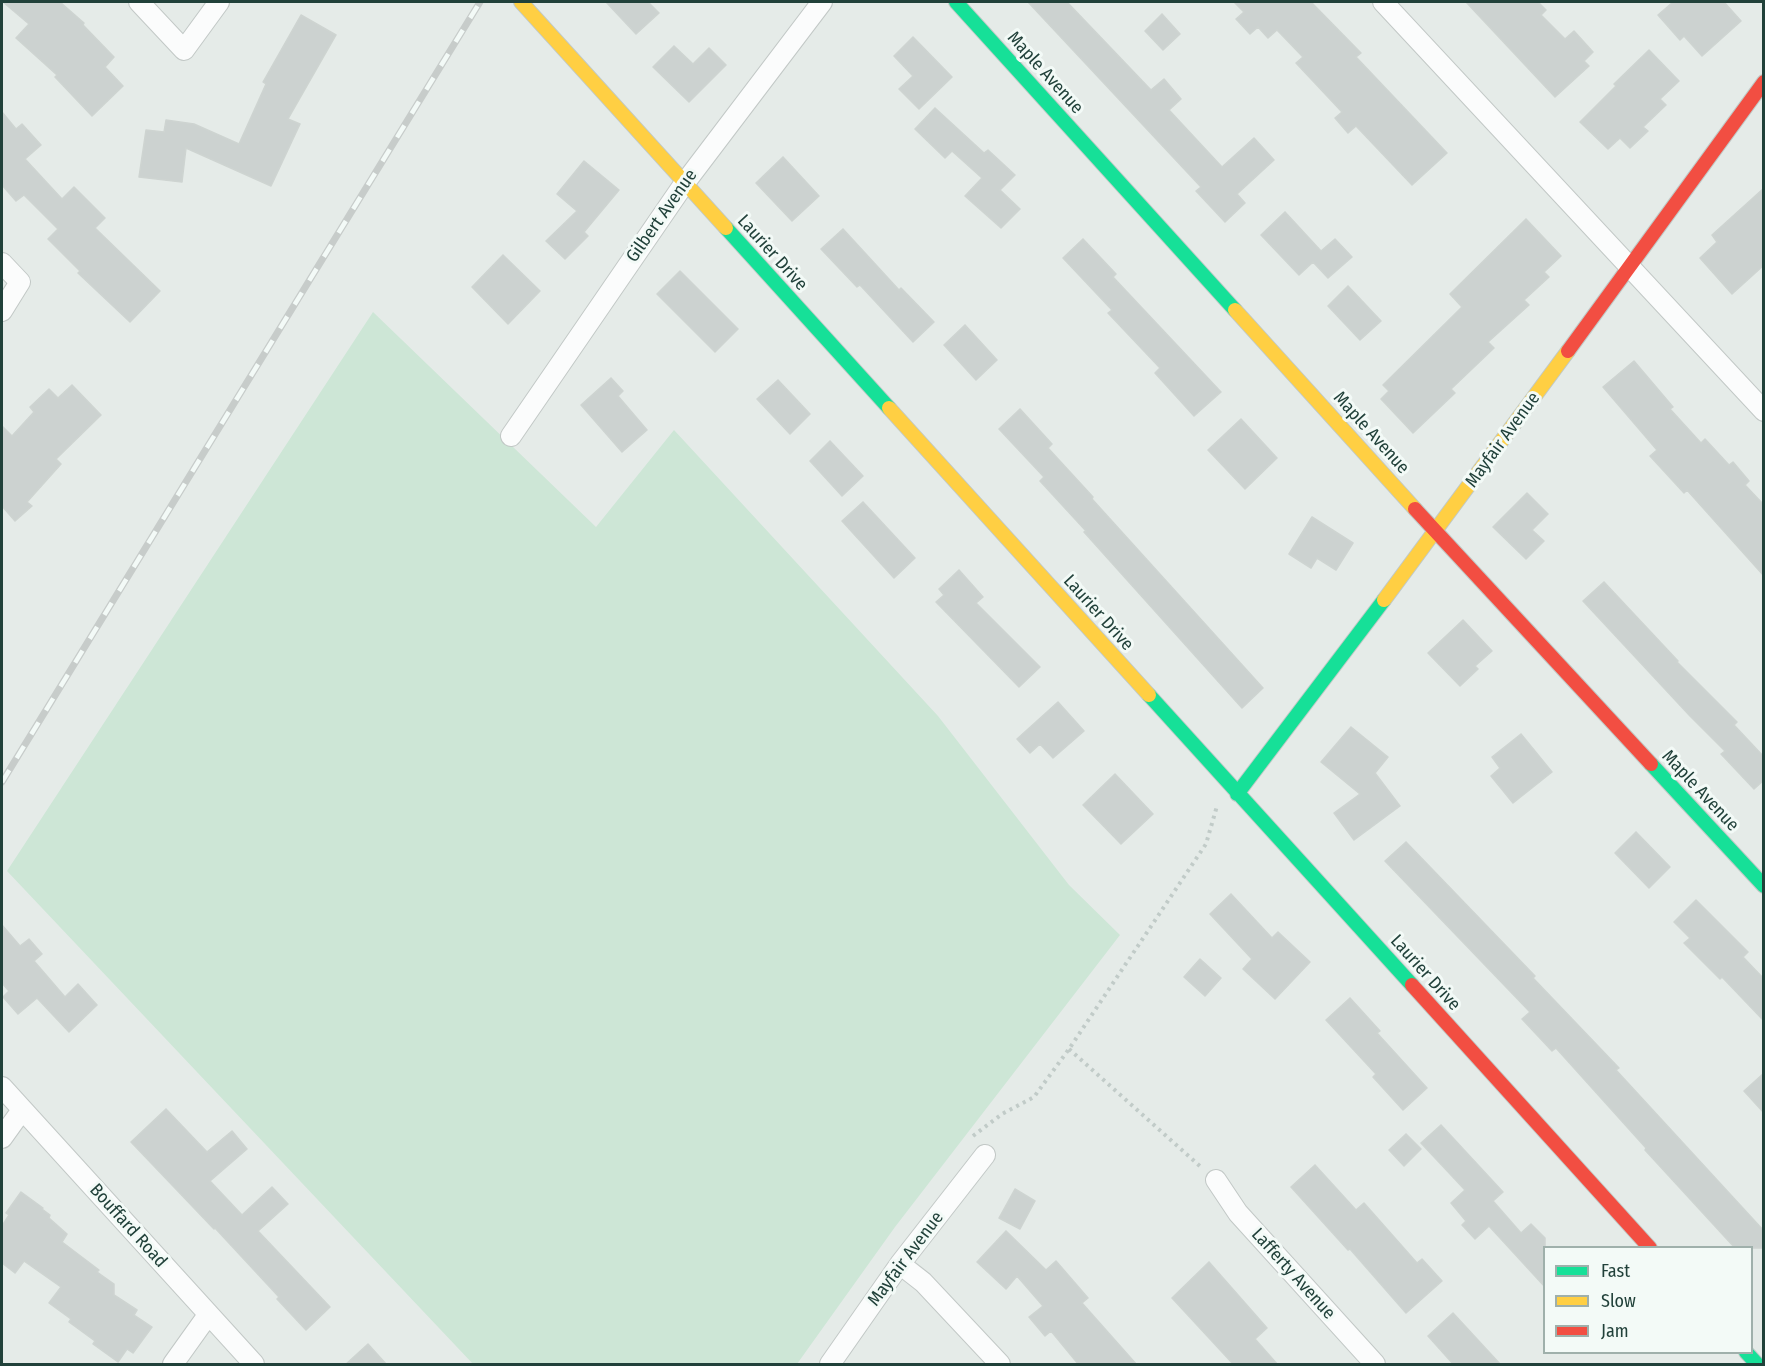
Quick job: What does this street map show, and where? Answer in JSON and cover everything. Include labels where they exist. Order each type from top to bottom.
[{"type":"street","points":[[139,2],[184,50],[219,2]]},
{"type":"street","name":"Laurier Drive","points":[[521,2],[1648,1246]]},
{"type":"street","name":"Gilbert Avenue","points":[[511,436],[684,184],[822,2]]},
{"type":"street","name":"Maple Avenue","points":[[956,2],[1436,532],[1764,886]]},
{"type":"street","points":[[1383,2],[1764,411]]},
{"type":"street","name":"Mayfair Avenue","points":[[1237,794],[1436,532],[1764,82]]},
{"type":"street","points":[[2,262],[20,282],[2,311]]},
{"type":"street","name":"Bouffard Road","points":[[2,1087],[254,1365]]},
{"type":"street","points":[[2,1138],[22,1110]]},
{"type":"street","name":"Mayfair Avenue","points":[[830,1365],[900,1264],[985,1155]]},
{"type":"street","name":"Lafferty Avenue","points":[[1216,1180],[1238,1213],[1375,1365]]},
{"type":"street","points":[[900,1264],[923,1282],[1000,1365]]},
{"type":"street","points":[[173,1365],[208,1315]]},
{"type":"path","points":[[1034,1097],[1069,1049],[1206,844],[1213,814]]},
{"type":"path","points":[[1069,1049],[1216,1180]]},
{"type":"green space","points":[[373,312],[596,527],[674,430],[938,716],[1069,885],[1120,935],[895,1227],[797,1364],[473,1364],[7,871]]},
{"type":"building","points":[[3,2],[60,2],[84,23],[83,25],[114,57],[105,67],[123,86],[92,116],[55,77],[57,75],[16,38],[29,24]]},
{"type":"building","points":[[606,2],[648,2],[659,13],[636,34]]},
{"type":"building","points":[[1028,2],[1067,2],[1151,90],[1164,79],[1181,99],[1169,110],[1222,167],[1254,138],[1274,160],[1237,194],[1245,203],[1225,222],[1196,191],[1201,187]]},
{"type":"building","points":[[1234,2],[1311,2],[1361,53],[1356,57],[1447,153],[1412,185],[1356,126],[1348,133],[1335,118],[1342,112],[1296,63],[1303,57],[1277,30],[1268,38],[1258,27],[1250,34],[1236,19],[1244,12]]},
{"type":"building","points":[[1466,2],[1538,2],[1546,10],[1541,15],[1565,39],[1574,31],[1593,52],[1584,61],[1589,66],[1555,97]]},
{"type":"building","points":[[1673,2],[1724,2],[1741,21],[1702,56],[1684,36],[1680,40],[1658,15]]},
{"type":"building","points":[[1162,14],[1180,34],[1163,50],[1145,31]]},
{"type":"building","points":[[301,15],[336,35],[288,119],[300,124],[271,186],[186,148],[182,182],[139,177],[146,130],[164,132],[166,120],[194,124],[239,144],[266,84],[263,82]]},
{"type":"building","points":[[913,37],[952,77],[919,109],[899,89],[913,76],[894,56]]},
{"type":"building","points":[[674,46],[693,64],[709,48],[726,65],[689,102],[653,67]]},
{"type":"building","points":[[1649,50],[1679,81],[1660,99],[1666,105],[1643,127],[1648,131],[1630,148],[1620,138],[1608,149],[1580,122]]},
{"type":"building","points":[[935,108],[984,153],[988,150],[1015,175],[1000,190],[1020,209],[1001,228],[965,196],[982,178],[952,151],[945,158],[915,129]]},
{"type":"building","points":[[2,112],[16,129],[22,124],[41,145],[25,159],[62,199],[74,187],[105,218],[95,228],[160,291],[130,322],[78,273],[80,271],[48,239],[58,229],[24,195],[16,201],[2,185]]},
{"type":"building","points":[[783,157],[819,196],[792,221],[756,183]]},
{"type":"building","points":[[584,161],[619,190],[584,232],[588,236],[565,259],[546,241],[577,211],[557,194]]},
{"type":"building","points":[[1764,188],[1764,265],[1732,294],[1700,258],[1717,242],[1712,235]]},
{"type":"building","points":[[1285,212],[1321,251],[1335,239],[1352,257],[1328,278],[1313,262],[1299,275],[1261,235]]},
{"type":"building","points":[[1526,219],[1561,256],[1544,272],[1549,277],[1524,300],[1529,305],[1488,342],[1494,348],[1451,389],[1455,393],[1413,433],[1381,399],[1389,391],[1383,385],[1462,307],[1450,294]]},
{"type":"building","points":[[843,229],[899,290],[901,288],[934,322],[913,342],[860,285],[857,287],[821,249]]},
{"type":"building","points":[[1083,239],[1116,274],[1113,277],[1221,392],[1194,416],[1155,373],[1160,368],[1108,313],[1112,310],[1063,258]]},
{"type":"building","points":[[503,255],[540,291],[508,324],[472,287]]},
{"type":"building","points":[[680,271],[738,329],[715,352],[657,294]]},
{"type":"building","points":[[1348,286],[1381,321],[1360,340],[1328,306]]},
{"type":"building","points":[[965,325],[997,360],[976,380],[944,345]]},
{"type":"building","points":[[1634,361],[1673,407],[1670,409],[1701,443],[1705,439],[1729,465],[1733,462],[1749,481],[1745,485],[1764,505],[1764,576],[1687,490],[1684,493],[1650,456],[1657,450],[1603,387]]},
{"type":"building","points":[[611,378],[623,391],[618,396],[647,430],[622,452],[581,405]]},
{"type":"building","points":[[778,380],[810,414],[790,434],[757,399]]},
{"type":"building","points":[[72,385],[101,415],[56,459],[61,464],[27,502],[32,506],[15,521],[2,506],[2,426],[12,436],[34,412],[30,407],[49,389],[58,398]]},
{"type":"building","points":[[1020,409],[1052,444],[1048,448],[1093,497],[1092,499],[1263,688],[1242,708],[1084,532],[1086,531],[1040,481],[1044,477],[999,429]]},
{"type":"building","points":[[1241,419],[1277,458],[1245,489],[1208,450]]},
{"type":"building","points":[[830,441],[863,476],[842,496],[810,461]]},
{"type":"building","points":[[1527,493],[1548,514],[1532,530],[1544,541],[1526,559],[1493,527]]},
{"type":"building","points":[[863,502],[915,558],[894,578],[842,521]]},
{"type":"building","points":[[1312,517],[1353,543],[1336,570],[1317,558],[1311,568],[1289,554]]},
{"type":"building","points":[[959,570],[983,597],[976,603],[1040,667],[1019,687],[936,602],[944,595],[939,589]]},
{"type":"building","points":[[1604,582],[1677,662],[1737,722],[1734,725],[1764,757],[1764,780],[1754,789],[1721,754],[1725,751],[1583,601]]},
{"type":"building","points":[[1463,620],[1492,651],[1475,666],[1478,669],[1460,686],[1428,653]]},
{"type":"building","points":[[1058,702],[1084,731],[1053,758],[1040,744],[1030,753],[1017,739]]},
{"type":"building","points":[[1351,727],[1388,757],[1375,773],[1400,806],[1354,840],[1334,813],[1360,794],[1321,762]]},
{"type":"building","points":[[1521,734],[1552,772],[1513,803],[1491,776],[1500,768],[1492,757]]},
{"type":"building","points":[[1115,774],[1153,814],[1121,844],[1083,805]]},
{"type":"building","points":[[1636,832],[1670,867],[1649,888],[1615,853]]},
{"type":"building","points":[[1406,842],[1535,976],[1533,978],[1619,1068],[1616,1070],[1764,1231],[1764,1248],[1733,1246],[1556,1048],[1552,1051],[1522,1019],[1530,1012],[1385,861]]},
{"type":"building","points":[[1231,894],[1272,938],[1278,932],[1310,962],[1275,999],[1243,969],[1252,959],[1210,914]]},
{"type":"building","points":[[1696,900],[1748,952],[1743,957],[1764,979],[1764,1021],[1722,977],[1720,979],[1684,943],[1690,938],[1674,922]]},
{"type":"building","points":[[2,925],[20,946],[29,939],[42,954],[34,961],[65,997],[78,984],[97,1005],[69,1032],[37,998],[18,1014],[3,997],[9,991],[2,983]]},
{"type":"building","points":[[1200,959],[1221,978],[1205,996],[1184,977]]},
{"type":"building","points":[[1350,998],[1380,1031],[1377,1033],[1427,1088],[1403,1110],[1373,1077],[1376,1074],[1326,1020]]},
{"type":"building","points":[[1764,1073],[1764,1113],[1744,1091]]},
{"type":"building","points":[[166,1109],[207,1152],[232,1131],[247,1149],[210,1181],[242,1215],[272,1187],[288,1204],[258,1231],[330,1307],[306,1330],[277,1299],[279,1297],[215,1228],[131,1142]]},
{"type":"building","points":[[1441,1125],[1503,1192],[1493,1201],[1521,1233],[1531,1224],[1545,1238],[1543,1285],[1489,1226],[1475,1239],[1462,1225],[1466,1221],[1451,1203],[1465,1190],[1421,1143]]},
{"type":"building","points":[[1406,1134],[1421,1149],[1404,1166],[1389,1150]]},
{"type":"building","points":[[1315,1165],[1356,1210],[1364,1203],[1417,1263],[1422,1259],[1442,1281],[1406,1313],[1291,1187]]},
{"type":"building","points":[[1015,1189],[1035,1201],[1020,1229],[999,1218]]},
{"type":"building","points":[[21,1192],[43,1208],[50,1215],[49,1218],[67,1234],[62,1242],[114,1284],[114,1295],[137,1310],[134,1315],[152,1327],[133,1353],[127,1349],[118,1362],[93,1344],[95,1341],[69,1322],[71,1319],[49,1303],[61,1287],[24,1261],[15,1273],[2,1263],[2,1226],[9,1215],[6,1213]]},
{"type":"building","points":[[1006,1231],[1046,1270],[1056,1261],[1088,1298],[1082,1303],[1137,1365],[1079,1365],[1051,1331],[1045,1336],[1029,1317],[1043,1306],[1017,1276],[1006,1289],[977,1262]]},
{"type":"building","points":[[1209,1262],[1267,1328],[1255,1339],[1278,1365],[1234,1365],[1172,1298]]},
{"type":"building","points":[[1453,1313],[1501,1365],[1454,1365],[1428,1336]]},
{"type":"building","points":[[368,1344],[387,1365],[345,1365]]},
{"type":"railway","points":[[2,782],[480,2]]},
{"type":"traffic: fast","points":[[956,2],[1235,310]]},
{"type":"traffic: fast","points":[[726,228],[889,408]]},
{"type":"traffic: fast","points":[[1237,794],[1384,600]]},
{"type":"traffic: fast","points":[[1149,695],[1412,985]]},
{"type":"traffic: fast","points":[[1651,764],[1764,886]]},
{"type":"traffic: fast","points":[[1748,1354],[1757,1364]]},
{"type":"traffic: slow","points":[[521,2],[726,228]]},
{"type":"traffic: slow","points":[[1235,310],[1415,509]]},
{"type":"traffic: slow","points":[[1384,600],[1568,351]]},
{"type":"traffic: slow","points":[[889,408],[1149,695]]},
{"type":"traffic: jam","points":[[1568,351],[1764,82]]},
{"type":"traffic: jam","points":[[1415,509],[1651,764]]},
{"type":"traffic: jam","points":[[1412,985],[1648,1246]]}]
